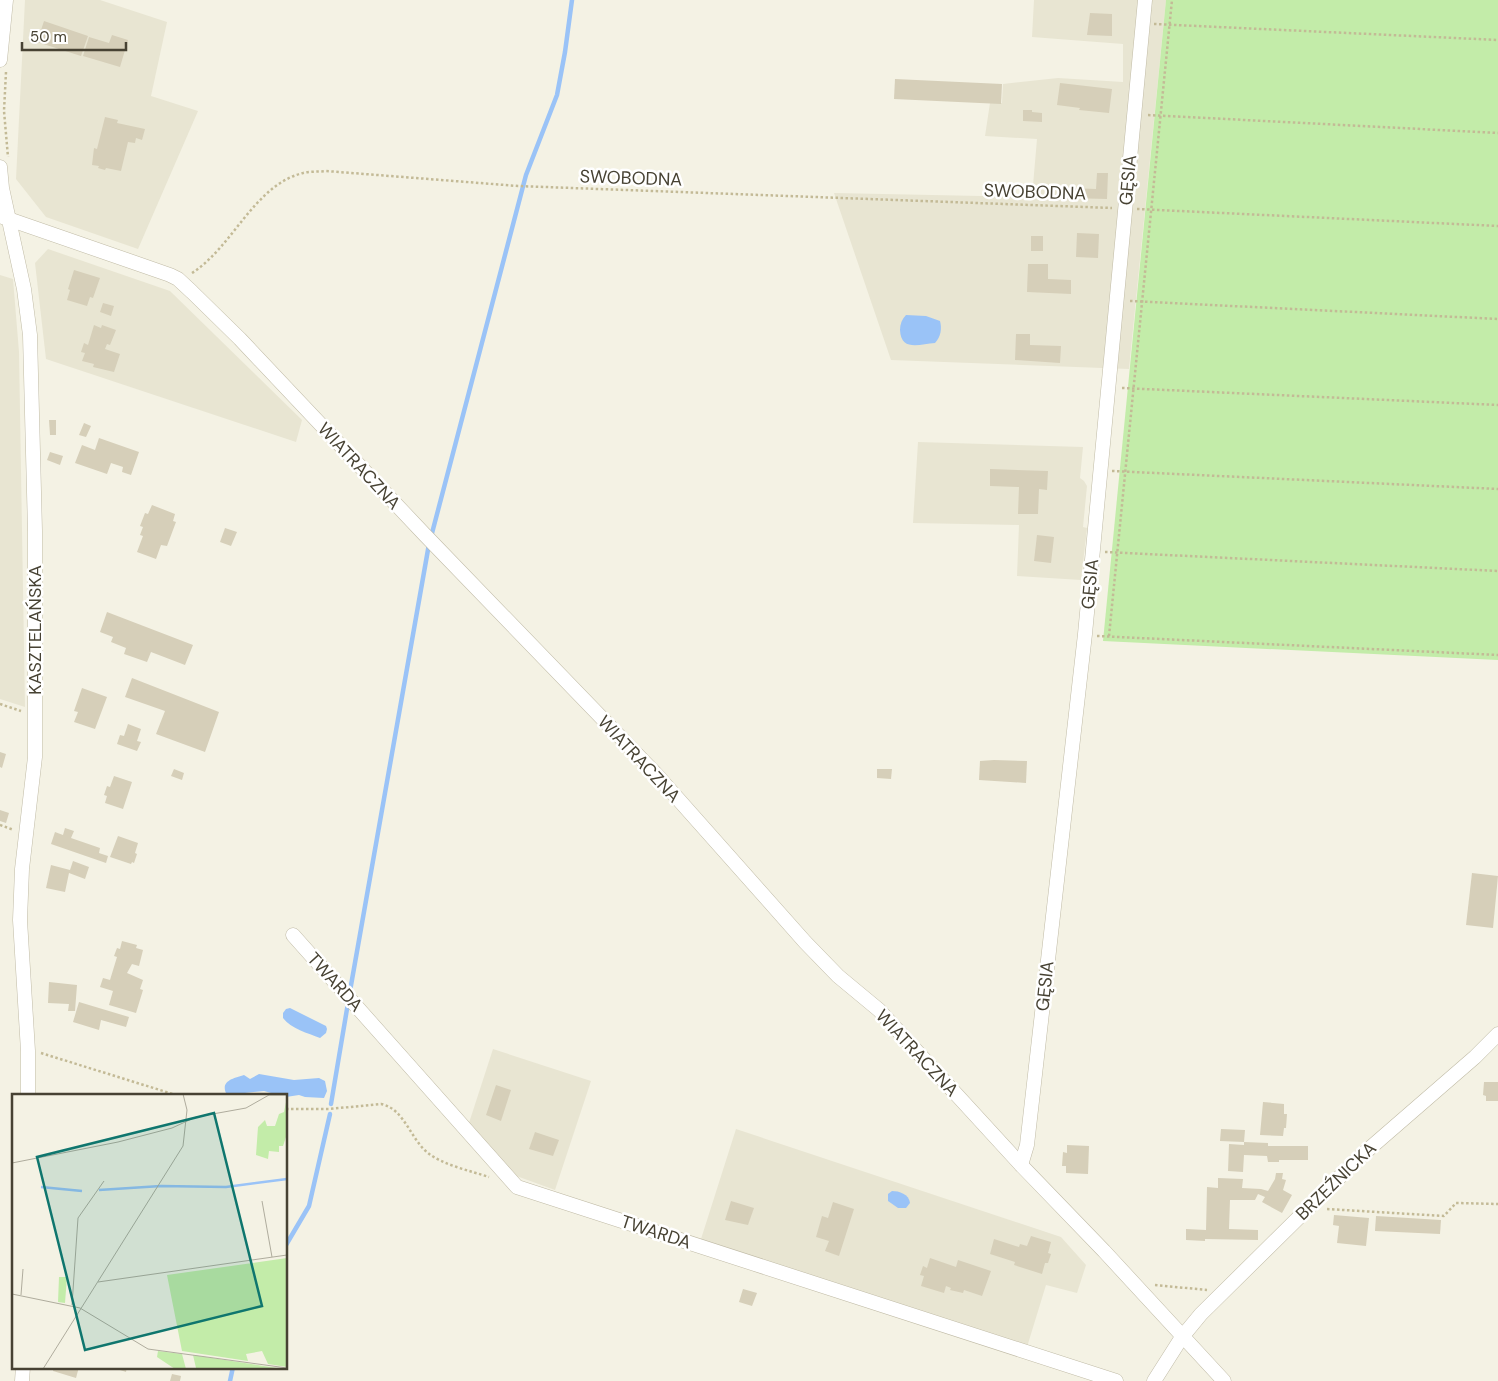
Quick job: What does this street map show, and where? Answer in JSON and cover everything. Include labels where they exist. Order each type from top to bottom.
[{"type":"street","points":[[0,60],[6,0]]},
{"type":"street","name":"GĘSIA","points":[[1020,1165],[1028,1145],[1084,644],[1145,0]]},
{"type":"street","name":"KASZTELAŃSKA","points":[[0,167],[4,217],[24,288],[30,335],[35,531],[34,713],[36,757],[22,869],[20,920],[28,1051],[28,1094]]},
{"type":"street","name":"WIATRACZNA","points":[[4,217],[178,279],[240,339],[430,541],[654,773],[838,976],[879,1010],[1020,1165],[1224,1381]]},
{"type":"street","name":"TWARDA","points":[[293,935],[517,1187],[1116,1381]]},
{"type":"street","name":"BRZEŹNICKA","points":[[1154,1381],[1182,1336],[1223,1292],[1362,1155],[1475,1057],[1498,1034]]},
{"type":"street","points":[[22,1368],[22,1381]]},
{"type":"path","points":[[1109,636],[1172,0]]},
{"type":"path","points":[[1163,25],[1498,40]]},
{"type":"path","points":[[1154,116],[1498,133]]},
{"type":"path","name":"SWOBODNA","points":[[178,279],[202,266],[270,190],[287,178],[305,172],[518,186],[1125,208]]},
{"type":"path","points":[[1145,209],[1498,226]]},
{"type":"path","points":[[1136,302],[1498,319]]},
{"type":"path","points":[[1128,388],[1498,405]]},
{"type":"path","points":[[1119,472],[1498,489]]},
{"type":"path","points":[[1112,553],[1498,570]]},
{"type":"path","points":[[1103,636],[1498,655]]},
{"type":"path","points":[[0,704],[26,713],[34,713]]},
{"type":"path","points":[[28,1051],[75,1063],[173,1094]]},
{"type":"path","points":[[288,1109],[329,1109],[381,1104],[389,1106],[400,1115],[418,1144],[429,1154],[490,1178]]},
{"type":"path","points":[[1308,1208],[1444,1216],[1456,1203],[1498,1204]]},
{"type":"path","points":[[1133,1283],[1223,1292]]},
{"type":"shaded area","points":[[25,0],[100,0],[167,22],[151,96],[198,111],[138,249],[46,217],[16,179]]},
{"type":"shaded area","points":[[1034,0],[1166,0],[1129,369],[891,360],[834,193],[1032,197],[1037,139],[985,136],[990,103],[1002,103],[1003,84],[1058,78],[1123,82],[1123,44],[1032,37]]},
{"type":"shaded area","points":[[48,249],[170,291],[302,420],[296,442],[46,359],[35,263]]},
{"type":"shaded area","points":[[0,275],[13,279],[19,352],[25,707],[0,699]]},
{"type":"shaded area","points":[[918,442],[1083,447],[1080,478],[1087,486],[1083,527],[1087,528],[1081,580],[1017,576],[1019,525],[913,523]]},
{"type":"shaded area","points":[[493,1049],[591,1081],[555,1190],[511,1174],[468,1126]]},
{"type":"shaded area","points":[[736,1129],[1061,1237],[1086,1265],[1077,1293],[1046,1285],[1027,1347],[701,1239]]},
{"type":"green space","points":[[1166,0],[1498,0],[1498,660],[1103,641]]},
{"type":"water","points":[[906,315],[926,316],[940,321],[939,338],[935,343],[912,345],[904,341],[901,337],[900,328],[902,320]]},
{"type":"water","points":[[290,1008],[326,1026],[326,1033],[320,1038],[290,1025],[283,1018],[283,1013],[286,1009]]},
{"type":"water","points":[[259,1074],[294,1080],[319,1078],[325,1081],[327,1091],[324,1098],[299,1095],[288,1097],[288,1094],[274,1094],[264,1091],[227,1094],[225,1086],[229,1081],[244,1075],[250,1079]]},
{"type":"water","points":[[892,1191],[901,1192],[908,1197],[910,1203],[906,1208],[898,1208],[888,1201],[888,1194]]},
{"type":"building","points":[[1090,13],[1112,14],[1112,36],[1087,35]]},
{"type":"building","points":[[44,21],[88,36],[81,56],[37,42]]},
{"type":"building","points":[[112,35],[128,40],[120,67],[83,56],[89,37],[109,43]]},
{"type":"building","points":[[895,79],[1002,84],[1001,104],[894,99]]},
{"type":"building","points":[[1060,83],[1112,89],[1109,113],[1079,110],[1080,108],[1057,105]]},
{"type":"building","points":[[1023,110],[1042,113],[1042,122],[1023,121]]},
{"type":"building","points":[[105,117],[118,120],[117,123],[145,129],[142,140],[136,138],[135,143],[128,142],[121,171],[106,168],[105,170],[98,168],[99,166],[92,165],[94,148],[97,149]]},
{"type":"building","points":[[1097,173],[1108,173],[1107,199],[1069,198],[1070,188],[1096,189]]},
{"type":"building","points":[[1077,233],[1099,234],[1098,258],[1076,257]]},
{"type":"building","points":[[1031,236],[1043,236],[1043,251],[1031,251]]},
{"type":"building","points":[[1028,264],[1048,264],[1048,279],[1071,280],[1071,294],[1027,292]]},
{"type":"building","points":[[74,270],[100,278],[93,298],[90,297],[87,306],[67,300],[70,290],[68,289]]},
{"type":"building","points":[[103,303],[114,306],[111,316],[100,312]]},
{"type":"building","points":[[94,325],[101,328],[102,325],[116,330],[110,345],[107,344],[105,349],[120,354],[114,372],[93,367],[94,364],[82,361],[85,353],[81,352],[84,343],[88,345]]},
{"type":"building","points":[[1016,334],[1030,334],[1030,345],[1061,346],[1060,363],[1015,360]]},
{"type":"building","points":[[49,420],[56,420],[56,435],[50,435]]},
{"type":"building","points":[[84,423],[91,426],[86,437],[79,435]]},
{"type":"building","points":[[99,438],[139,452],[131,475],[122,472],[123,467],[111,463],[107,474],[75,463],[82,445],[95,450]]},
{"type":"building","points":[[50,452],[63,456],[60,465],[47,460]]},
{"type":"building","points":[[990,469],[1048,471],[1047,490],[1039,489],[1038,514],[1018,514],[1019,487],[990,486]]},
{"type":"building","points":[[152,505],[175,514],[173,521],[176,522],[167,546],[161,545],[156,559],[137,552],[143,536],[140,535],[143,527],[140,526],[145,513],[148,514]]},
{"type":"building","points":[[225,528],[237,532],[231,546],[220,542]]},
{"type":"building","points":[[1037,535],[1054,537],[1051,563],[1034,561]]},
{"type":"building","points":[[107,612],[193,645],[185,665],[151,652],[147,662],[124,654],[126,648],[111,642],[113,637],[100,632]]},
{"type":"building","points":[[132,678],[219,712],[205,752],[156,734],[165,711],[125,697]]},
{"type":"building","points":[[82,688],[107,697],[95,729],[74,722],[78,712],[74,711]]},
{"type":"building","points":[[128,724],[141,729],[137,741],[141,742],[137,751],[117,744],[120,735],[124,736]]},
{"type":"building","points":[[0,752],[6,754],[2,768],[0,767]]},
{"type":"building","points":[[980,761],[1027,761],[1026,783],[979,780]]},
{"type":"building","points":[[174,769],[184,773],[182,780],[171,776]]},
{"type":"building","points":[[877,769],[892,769],[891,779],[877,778]]},
{"type":"building","points":[[114,776],[132,782],[123,809],[105,803],[107,796],[104,795],[107,786],[110,787]]},
{"type":"building","points":[[0,810],[9,813],[6,823],[0,821]]},
{"type":"building","points":[[65,828],[74,831],[71,838],[100,848],[99,853],[108,856],[106,863],[51,844],[55,832],[63,835]]},
{"type":"building","points":[[118,836],[138,843],[134,863],[132,862],[131,864],[110,857]]},
{"type":"building","points":[[73,861],[89,867],[85,879],[69,873],[65,892],[46,888],[51,865],[70,870]]},
{"type":"building","points":[[1472,873],[1498,876],[1493,928],[1466,925]]},
{"type":"building","points":[[122,941],[137,945],[136,948],[143,950],[139,966],[132,964],[127,973],[143,980],[140,989],[143,990],[136,1013],[109,1005],[113,991],[100,987],[103,978],[110,980],[117,957],[114,956],[117,948],[120,949]]},
{"type":"building","points":[[49,982],[77,985],[75,1011],[68,1011],[69,1004],[48,1003]]},
{"type":"building","points":[[79,1002],[129,1017],[126,1027],[101,1020],[99,1030],[73,1022]]},
{"type":"building","points":[[1484,1082],[1498,1082],[1498,1101],[1486,1101],[1486,1096],[1483,1095]]},
{"type":"building","points":[[496,1085],[511,1090],[501,1121],[486,1115]]},
{"type":"building","points":[[1263,1102],[1284,1104],[1284,1114],[1287,1114],[1286,1128],[1284,1128],[1283,1136],[1260,1135]]},
{"type":"building","points":[[1221,1129],[1245,1130],[1244,1142],[1220,1141]]},
{"type":"building","points":[[535,1132],[559,1140],[553,1156],[529,1149]]},
{"type":"building","points":[[1244,1142],[1268,1143],[1268,1146],[1308,1146],[1308,1160],[1268,1162],[1267,1156],[1244,1155],[1243,1172],[1228,1171],[1229,1144],[1244,1145]]},
{"type":"building","points":[[1067,1145],[1089,1146],[1088,1174],[1066,1173],[1066,1166],[1062,1166],[1063,1152],[1067,1153]]},
{"type":"building","points":[[1276,1173],[1283,1173],[1282,1179],[1286,1180],[1283,1190],[1292,1195],[1282,1213],[1262,1202],[1265,1197],[1258,1194],[1255,1200],[1230,1200],[1229,1229],[1258,1230],[1258,1240],[1186,1240],[1186,1229],[1206,1230],[1207,1187],[1218,1188],[1218,1178],[1243,1179],[1242,1188],[1268,1191],[1275,1179]]},
{"type":"building","points":[[731,1201],[754,1208],[748,1225],[725,1220]]},
{"type":"building","points":[[833,1202],[854,1209],[839,1256],[825,1251],[829,1241],[816,1237],[822,1216],[828,1218]]},
{"type":"building","points":[[1334,1215],[1369,1218],[1366,1246],[1337,1243],[1339,1226],[1333,1225]]},
{"type":"building","points":[[1376,1216],[1441,1220],[1440,1234],[1375,1231]]},
{"type":"building","points":[[1031,1236],[1051,1242],[1048,1253],[1051,1254],[1048,1263],[1045,1263],[1042,1274],[1014,1265],[1015,1262],[990,1254],[994,1239],[1019,1247],[1020,1244],[1027,1246]]},
{"type":"building","points":[[930,1258],[956,1267],[958,1260],[991,1271],[982,1296],[964,1290],[963,1293],[950,1290],[951,1288],[946,1286],[944,1293],[921,1286],[924,1276],[920,1275],[923,1266],[927,1268]]},
{"type":"building","points":[[743,1289],[757,1293],[752,1306],[739,1302]]},
{"type":"building","points":[[54,1368],[79,1368],[76,1378],[53,1371]]},
{"type":"building","points":[[114,1368],[127,1368],[126,1372]]},
{"type":"building","points":[[172,1374],[181,1376],[180,1381],[170,1381]]},
{"type":"waterway","points":[[431,537],[526,175],[557,95],[572,0]]},
{"type":"waterway","points":[[350,991],[429,544]]},
{"type":"waterway","points":[[331,1104],[348,1003]]},
{"type":"waterway","points":[[288,1242],[309,1206],[330,1114]]},
{"type":"waterway","points":[[230,1381],[233,1368]]}]
